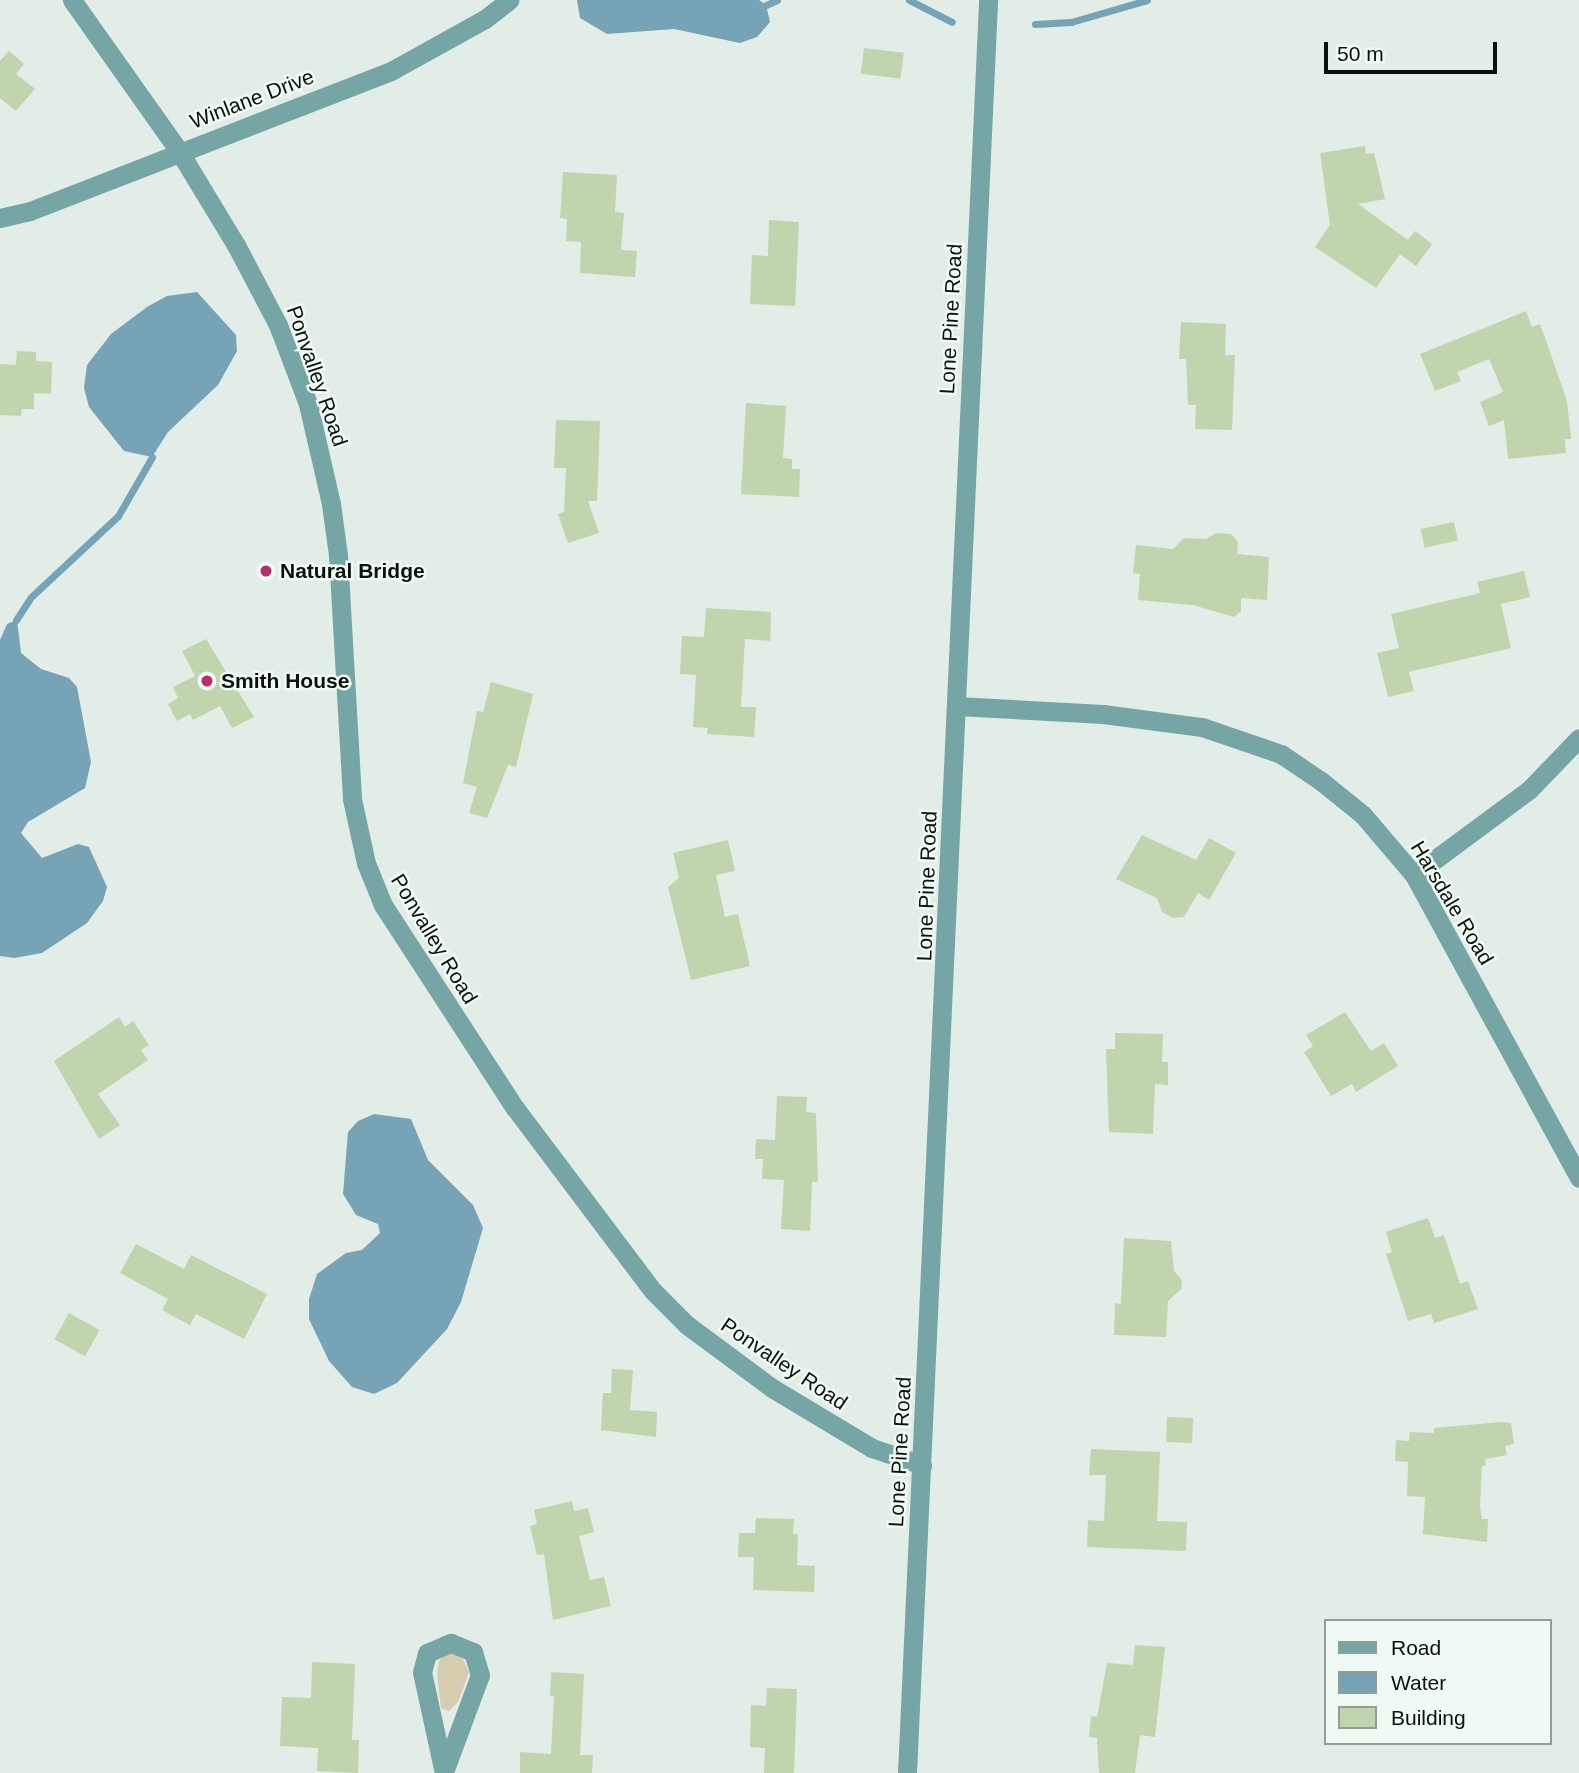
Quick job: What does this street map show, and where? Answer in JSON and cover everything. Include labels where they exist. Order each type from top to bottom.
[{"type":"street","name":"Ponvalley Road","points":[[72,0],[179,151],[265,298],[314,428],[338,555],[352,799],[366,863],[388,914],[515,1108],[653,1291],[705,1340],[772,1388],[872,1448],[922,1465]]},
{"type":"street","name":"Winlane Drive","points":[[0,218],[30,211],[391,71],[485,19],[509,0]]},
{"type":"street","name":"Lone Pine Road","points":[[907,1773],[988,0]]},
{"type":"street","name":"Harsdale Road","points":[[957,706],[1156,719],[1229,734],[1281,754],[1321,781],[1363,815],[1414,875],[1579,1178]]},
{"type":"street","points":[[1414,875],[1529,790],[1579,738]]},
{"type":"street","points":[[451,1643],[473,1651],[480,1675],[444,1772],[422,1672],[427,1653],[451,1643]]},
{"type":"shaded area","points":[[448,1652],[461,1655],[469,1672],[458,1702],[449,1711],[441,1708],[437,1674],[439,1661]]},
{"type":"water","points":[[577,0],[759,0],[766,5],[770,22],[757,37],[740,43],[674,29],[607,34],[580,18]]},
{"type":"water","points":[[197,292],[236,335],[237,351],[218,385],[168,432],[152,457],[124,451],[89,407],[84,388],[87,365],[111,334],[147,307],[167,296]]},
{"type":"water","points":[[17,620],[21,653],[41,669],[69,678],[77,687],[91,762],[85,788],[28,822],[21,833],[42,858],[78,844],[89,847],[107,887],[103,901],[87,923],[42,953],[14,958],[0,956],[0,640],[7,624]]},
{"type":"water","points":[[374,1114],[411,1119],[428,1160],[473,1205],[483,1228],[461,1302],[447,1329],[397,1383],[374,1394],[352,1387],[329,1361],[309,1319],[309,1299],[317,1274],[346,1253],[362,1250],[380,1233],[378,1224],[356,1215],[343,1194],[348,1132],[358,1121]]},
{"type":"building","points":[[864,48],[904,53],[901,79],[861,74]]},
{"type":"building","points":[[9,51],[24,64],[16,74],[35,89],[16,111],[0,98],[0,61]]},
{"type":"building","points":[[1365,146],[1366,154],[1374,153],[1385,199],[1358,204],[1408,240],[1415,231],[1432,244],[1416,266],[1400,254],[1376,288],[1315,247],[1330,225],[1320,153]]},
{"type":"building","points":[[563,172],[617,175],[615,212],[624,213],[621,250],[637,251],[635,277],[580,273],[581,242],[566,241],[567,219],[560,218]]},
{"type":"building","points":[[769,220],[799,222],[795,306],[750,304],[752,255],[768,256]]},
{"type":"building","points":[[1526,311],[1532,327],[1540,324],[1550,352],[1567,401],[1571,439],[1565,439],[1566,453],[1508,459],[1504,420],[1489,426],[1480,402],[1503,392],[1489,359],[1457,372],[1461,381],[1435,391],[1420,354]]},
{"type":"building","points":[[1181,322],[1226,324],[1225,355],[1235,355],[1232,430],[1195,429],[1196,405],[1188,405],[1186,359],[1179,359]]},
{"type":"building","points":[[17,351],[36,352],[36,361],[52,362],[51,394],[34,393],[34,409],[22,409],[21,416],[0,415],[0,364],[16,365]]},
{"type":"building","points":[[746,403],[786,406],[783,458],[792,459],[792,469],[800,469],[799,497],[741,494]]},
{"type":"building","points":[[556,420],[600,421],[597,501],[588,501],[599,533],[568,543],[558,514],[564,512],[566,468],[554,468]]},
{"type":"building","points":[[1454,522],[1458,541],[1425,548],[1421,529]]},
{"type":"building","points":[[1216,533],[1231,534],[1238,542],[1237,554],[1269,557],[1267,600],[1241,598],[1241,611],[1234,617],[1193,605],[1138,600],[1140,574],[1133,573],[1136,545],[1173,549],[1184,538],[1206,539]]},
{"type":"building","points":[[1524,571],[1530,597],[1501,604],[1511,648],[1409,672],[1414,691],[1388,697],[1377,653],[1399,648],[1391,614],[1480,593],[1477,582]]},
{"type":"building","points":[[706,608],[771,612],[770,641],[745,639],[741,707],[756,707],[754,737],[707,734],[708,728],[693,727],[696,675],[680,674],[682,636],[704,637]]},
{"type":"building","name":"Smith House","points":[[206,639],[254,717],[232,728],[220,706],[193,720],[190,714],[177,721],[168,704],[178,698],[173,687],[195,676],[182,651]]},
{"type":"building","points":[[491,682],[533,694],[516,767],[508,765],[487,818],[469,813],[477,787],[463,783],[477,711],[483,712]]},
{"type":"building","points":[[1142,835],[1196,860],[1209,838],[1236,853],[1209,900],[1198,893],[1184,917],[1173,918],[1162,912],[1157,898],[1116,879]]},
{"type":"building","points":[[728,840],[735,871],[716,875],[725,917],[738,914],[750,966],[691,980],[668,887],[679,878],[673,853]]},
{"type":"building","points":[[1345,1012],[1371,1051],[1384,1043],[1398,1066],[1356,1092],[1352,1084],[1331,1096],[1304,1052],[1313,1046],[1306,1035]]},
{"type":"building","points":[[119,1017],[125,1027],[133,1021],[149,1045],[141,1050],[148,1060],[98,1094],[120,1125],[99,1139],[54,1061]]},
{"type":"building","points":[[1115,1033],[1163,1034],[1162,1062],[1168,1062],[1168,1085],[1155,1084],[1153,1134],[1109,1132],[1106,1049],[1115,1049]]},
{"type":"building","points":[[777,1096],[807,1097],[806,1112],[816,1113],[818,1182],[812,1182],[810,1231],[781,1229],[784,1180],[762,1179],[763,1159],[755,1159],[756,1139],[775,1140]]},
{"type":"building","points":[[1428,1218],[1435,1238],[1444,1235],[1460,1284],[1468,1281],[1478,1309],[1434,1323],[1431,1314],[1408,1321],[1386,1254],[1392,1252],[1386,1232]]},
{"type":"building","points":[[1124,1238],[1171,1241],[1174,1271],[1182,1280],[1181,1289],[1168,1301],[1166,1337],[1114,1335],[1115,1303],[1121,1304]]},
{"type":"building","points":[[136,1244],[184,1269],[191,1255],[267,1294],[244,1339],[196,1314],[190,1325],[162,1310],[168,1299],[120,1273]]},
{"type":"building","points":[[69,1313],[100,1330],[85,1356],[54,1339]]},
{"type":"building","points":[[612,1369],[633,1370],[630,1410],[657,1412],[656,1437],[601,1430],[603,1393],[611,1393]]},
{"type":"building","points":[[1167,1417],[1193,1418],[1192,1443],[1166,1442]]},
{"type":"building","points":[[1511,1423],[1514,1444],[1505,1446],[1507,1455],[1485,1459],[1486,1465],[1482,1466],[1480,1507],[1482,1519],[1488,1519],[1487,1542],[1423,1534],[1425,1497],[1407,1496],[1408,1462],[1395,1461],[1396,1440],[1409,1441],[1410,1432],[1434,1433],[1434,1428]]},
{"type":"building","points":[[1091,1449],[1160,1452],[1157,1521],[1187,1522],[1186,1551],[1087,1547],[1088,1520],[1104,1521],[1106,1475],[1089,1475]]},
{"type":"building","points":[[572,1501],[574,1511],[588,1508],[594,1532],[579,1536],[590,1580],[604,1577],[611,1606],[553,1620],[544,1554],[537,1555],[530,1526],[537,1524],[534,1510]]},
{"type":"building","points":[[756,1518],[794,1519],[793,1534],[798,1534],[797,1565],[815,1566],[814,1592],[753,1590],[754,1557],[738,1557],[739,1533],[755,1533]]},
{"type":"building","points":[[1135,1645],[1165,1647],[1155,1737],[1140,1735],[1135,1773],[1099,1773],[1097,1738],[1089,1737],[1091,1716],[1097,1717],[1107,1663],[1133,1665]]},
{"type":"building","points":[[312,1662],[355,1664],[352,1740],[359,1740],[358,1773],[317,1771],[318,1748],[280,1746],[282,1697],[311,1698]]},
{"type":"building","points":[[551,1672],[584,1674],[580,1755],[593,1755],[592,1773],[520,1773],[520,1752],[551,1754],[554,1696],[550,1696]]},
{"type":"building","points":[[767,1688],[797,1689],[794,1773],[764,1773],[765,1748],[750,1747],[751,1705],[766,1706]]},
{"type":"waterway","points":[[766,5],[777,0]]},
{"type":"waterway","points":[[909,0],[952,22]]},
{"type":"waterway","points":[[1035,24],[1071,22],[1147,0]]},
{"type":"waterway","points":[[16,620],[31,597],[118,516],[152,457]]},
{"type":"place","name":"Natural Bridge","points":[[266,571]]},
{"type":"place","name":"Smith House","points":[[207,681]]}]
